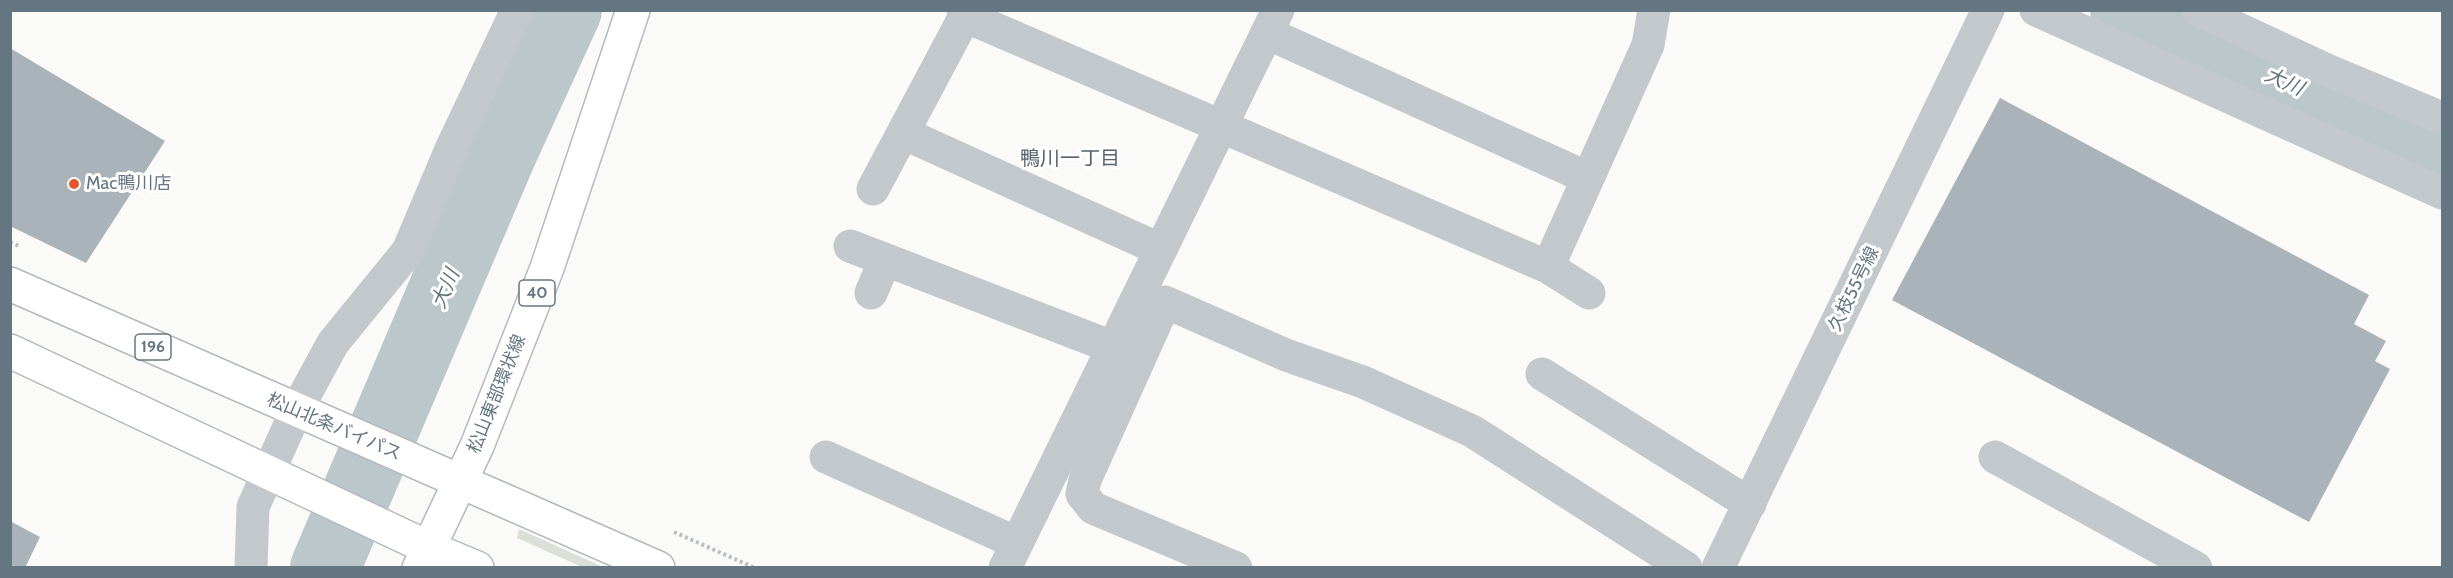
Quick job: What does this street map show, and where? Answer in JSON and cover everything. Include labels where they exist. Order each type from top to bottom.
[{"type":"main road","name":"松山東部環状線","points":[[424,558],[461,482],[547,268],[633,10]]},
{"type":"main road","name":"松山北条バイパス","points":[[10,284],[296,411],[658,567]]},
{"type":"main road","points":[[10,351],[268,473],[424,558],[477,567]]},
{"type":"street","points":[[251,567],[253,507],[296,411],[333,343],[408,251],[453,147],[517,10]]},
{"type":"street","points":[[1548,267],[1648,45],[1654,10]]},
{"type":"street","name":"久枝55号線","points":[[1718,567],[1988,10]]},
{"type":"street","points":[[2036,10],[2442,193]]},
{"type":"street","points":[[2198,10],[2329,71],[2442,118]]},
{"type":"street","points":[[873,189],[964,13],[1548,267],[1589,293]]},
{"type":"street","points":[[826,457],[1011,555],[1159,249],[1273,22],[1588,178]]},
{"type":"street","points":[[903,133],[1159,249]]},
{"type":"street","points":[[850,246],[1112,347]]},
{"type":"street","points":[[871,293],[885,260]]},
{"type":"street","points":[[1236,567],[1093,508],[1082,494],[1084,480],[1165,302],[1286,355],[1363,382],[1472,431],[1686,567]]},
{"type":"street","points":[[1542,374],[1750,504]]},
{"type":"street","points":[[1995,457],[2196,567]]},
{"type":"shaded area","points":[[519,529],[603,567],[582,567],[517,538]]},
{"type":"building","name":"Mac鴨川店","points":[[10,48],[165,141],[86,263],[10,226]]},
{"type":"building","points":[[2000,98],[2369,295],[2354,324],[2386,341],[2375,361],[2390,369],[2309,522],[1892,300]]},
{"type":"building","points":[[10,521],[40,537],[25,568],[10,568]]},
{"type":"waterway","name":"大川","points":[[325,568],[500,157],[567,10]]},
{"type":"waterway","name":"大川","points":[[2125,10],[2442,153]]},
{"type":"place","name":"Mac鴨川店","points":[[74,184]]},
{"type":"district","name":"鴨川一丁目","points":[[1070,159]]}]
